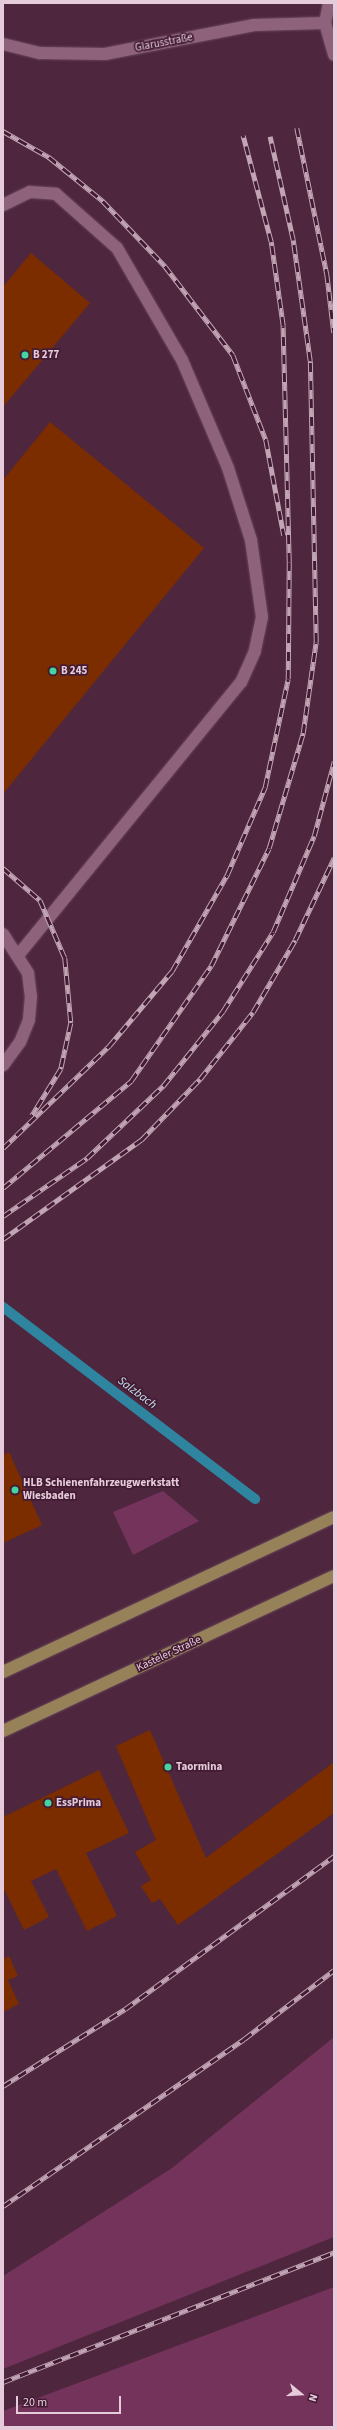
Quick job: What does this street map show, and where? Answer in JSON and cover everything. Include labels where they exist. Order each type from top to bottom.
[{"type":"main road","points":[[3,1672],[334,1517]]},
{"type":"main road","name":"Kasteler Straße","points":[[3,1731],[334,1576]]},
{"type":"street","points":[[329,3],[325,23],[334,55]]},
{"type":"street","name":"Glarusstraße","points":[[3,44],[40,53],[106,54],[254,25],[325,23]]},
{"type":"street","points":[[3,205],[30,192],[56,194],[117,248],[182,360],[228,468],[252,540],[262,617],[255,651],[241,682],[19,954]]},
{"type":"street","points":[[3,934],[19,954],[28,973],[29,1020],[20,1042],[3,1065]]},
{"type":"shaded area","points":[[163,1491],[199,1521],[133,1555],[113,1512]]},
{"type":"shaded area","points":[[334,2037],[334,2237],[3,2369],[3,2276],[172,2168]]},
{"type":"shaded area","points":[[334,2287],[334,2427],[3,2427],[3,2411]]},
{"type":"building","name":"B 277","points":[[31,253],[90,303],[3,407],[3,287]]},
{"type":"building","name":"B 245","points":[[50,422],[204,548],[3,794],[3,480]]},
{"type":"building","name":"HLB Schienenfahrzeugwerkstatt Wiesbaden","points":[[9,1452],[42,1525],[3,1543],[3,1455]]},
{"type":"building","points":[[150,1730],[206,1858],[334,1762],[334,1813],[178,1925],[160,1899],[152,1903],[141,1886],[151,1880],[135,1852],[156,1840],[116,1746]]},
{"type":"building","points":[[99,1770],[129,1833],[86,1853],[117,1916],[87,1931],[56,1869],[31,1881],[49,1917],[24,1930],[3,1887],[3,1817]]},
{"type":"building","points":[[9,1956],[18,1976],[8,1980],[19,2004],[3,2012],[3,1959]]},
{"type":"waterway","name":"Salzbach","points":[[3,1307],[255,1499]]},
{"type":"railway","points":[[297,128],[327,274],[334,333]]},
{"type":"railway","points":[[3,131],[49,157],[103,201],[165,266],[233,355],[266,440],[284,535]]},
{"type":"railway","points":[[3,1148],[109,1046],[172,971],[227,875],[265,787],[288,679],[289,562],[283,326],[271,242],[243,136]]},
{"type":"railway","points":[[3,1188],[131,1081],[211,966],[269,848],[303,733],[316,642],[310,361],[293,240],[270,137]]},
{"type":"railway","points":[[3,1216],[87,1158],[163,1086],[223,1011],[273,932],[314,836],[334,762]]},
{"type":"railway","points":[[3,1239],[141,1140],[200,1079],[253,1012],[295,940],[334,858]]},
{"type":"railway","points":[[3,868],[40,900],[65,958],[71,1023],[61,1069],[32,1116]]},
{"type":"railway","points":[[3,2086],[125,2009],[334,1856]]},
{"type":"railway","points":[[3,2206],[244,2039],[334,1970]]},
{"type":"railway","points":[[3,2382],[334,2252]]},
{"type":"place","name":"B 277","points":[[25,355]]},
{"type":"place","name":"B 245","points":[[53,671]]},
{"type":"place","name":"HLB Schienenfahrzeugwerkstatt Wiesbaden","points":[[15,1490]]},
{"type":"place","name":"Taormina","points":[[168,1767]]},
{"type":"place","name":"EssPrima","points":[[48,1803]]}]
